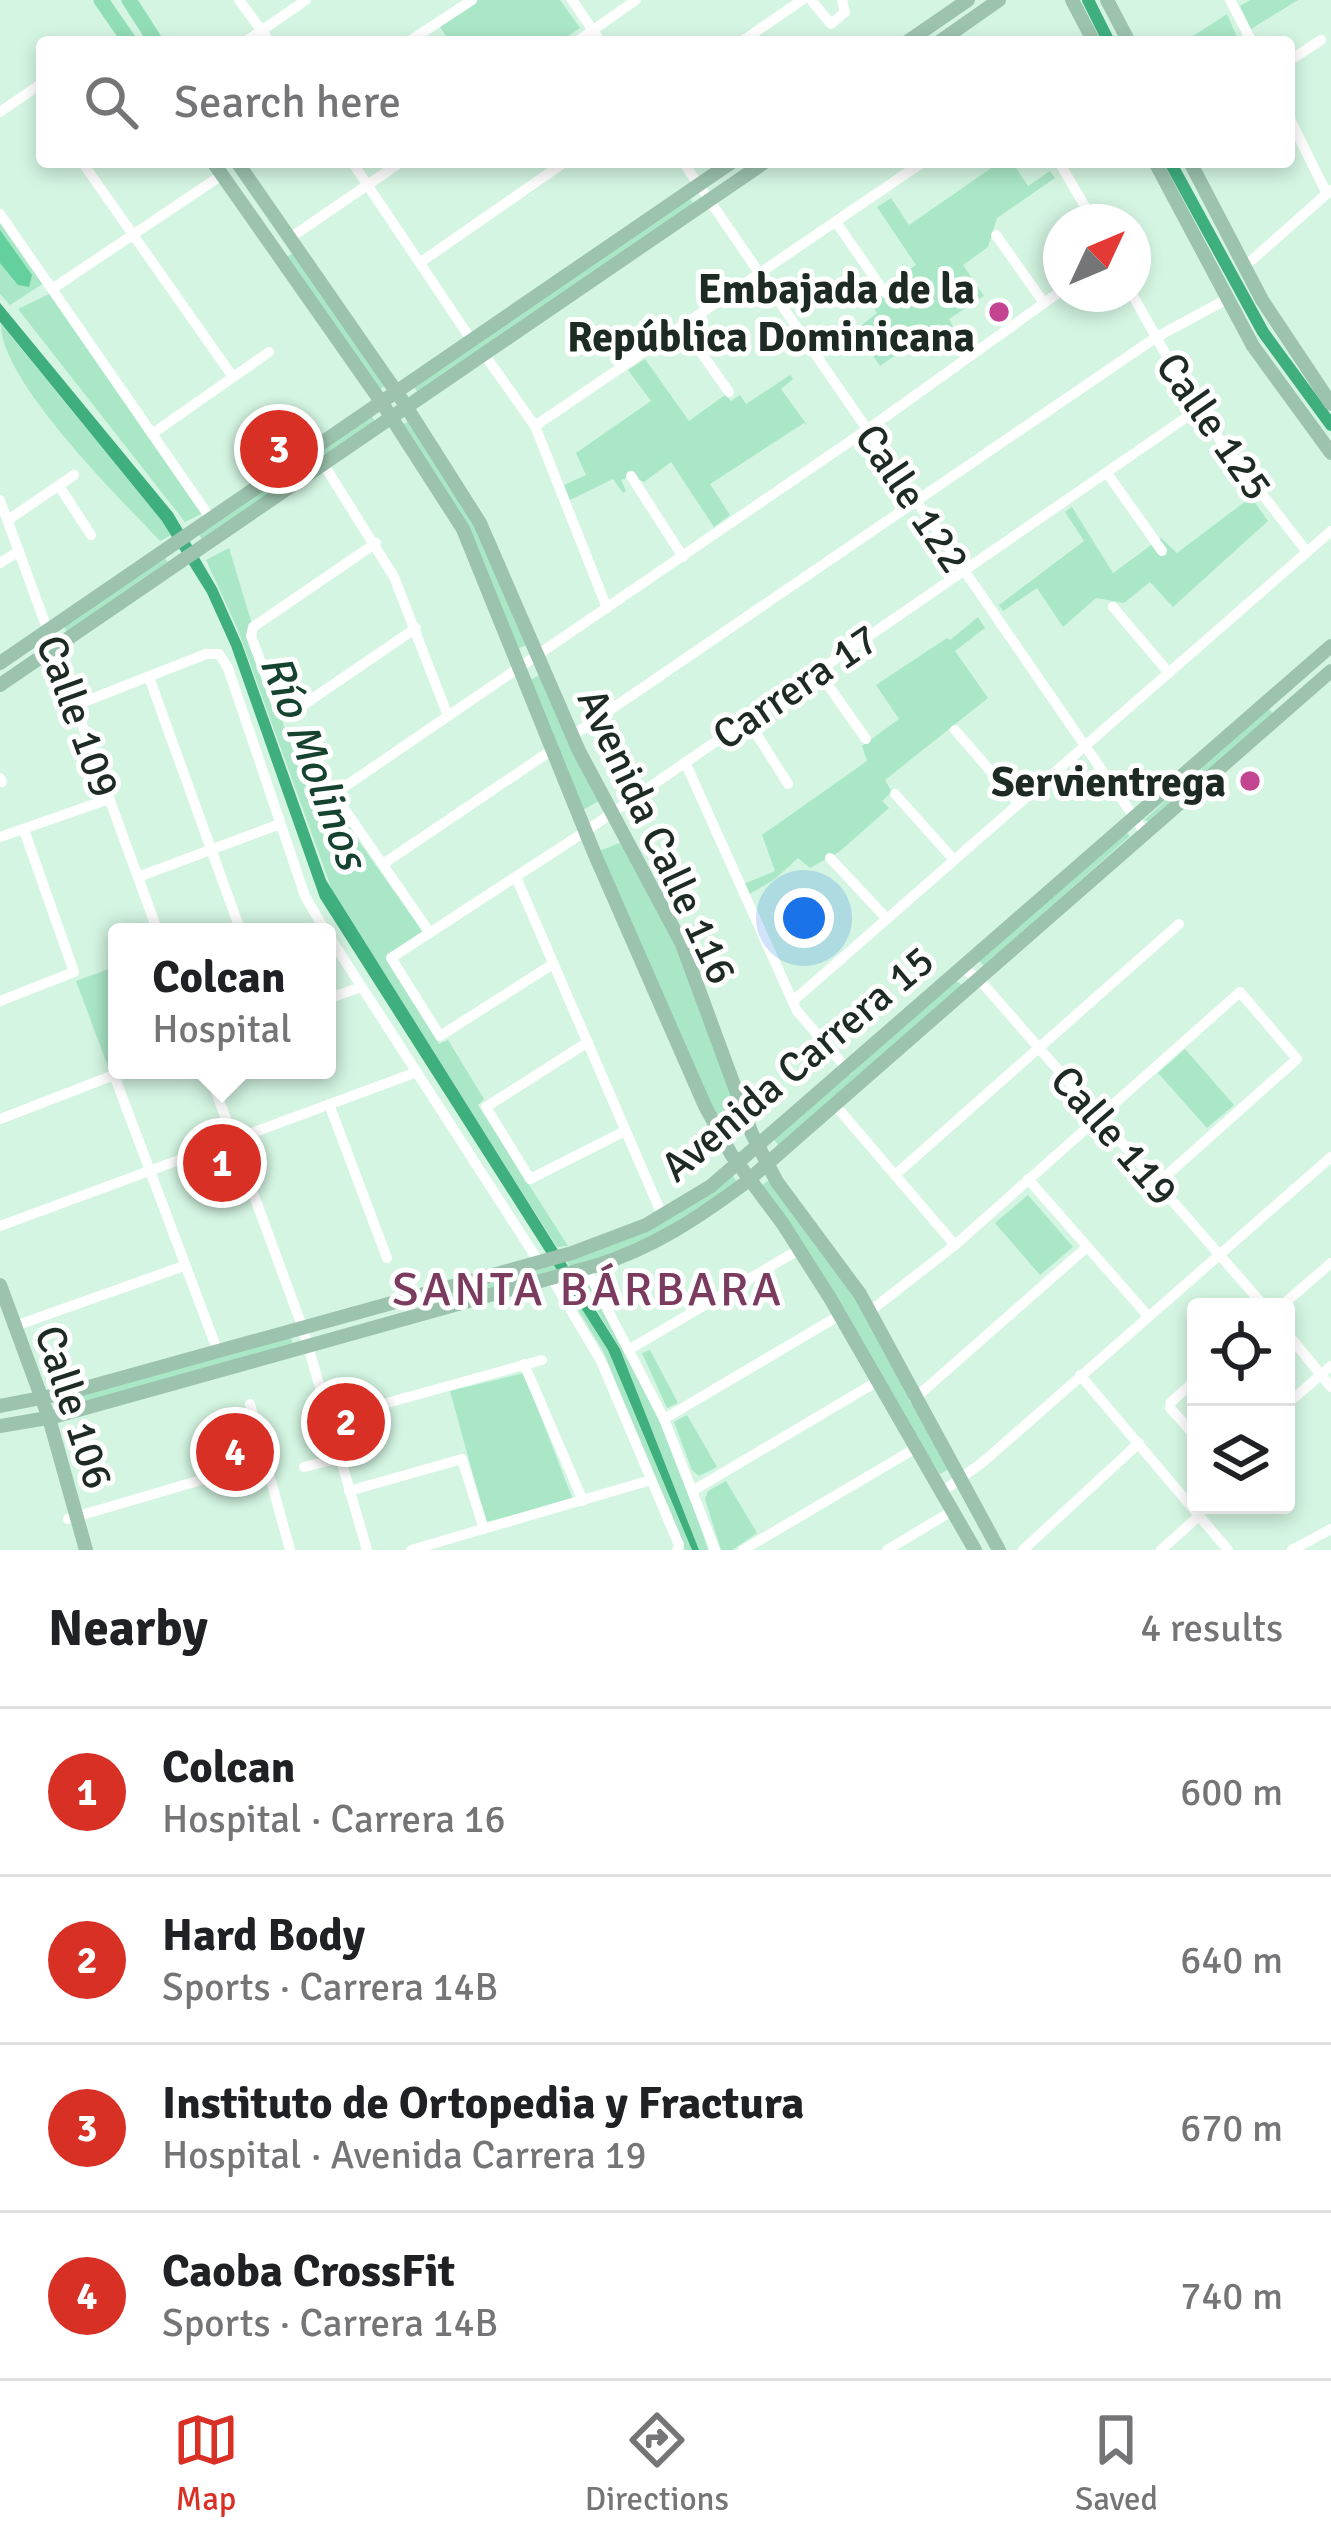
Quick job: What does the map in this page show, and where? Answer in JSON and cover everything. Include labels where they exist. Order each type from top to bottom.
[{"type":"highway","points":[[104,0],[129,36]]},
{"type":"highway","points":[[129,0],[150,36]]},
{"type":"main road","points":[[120,0],[148,36]]},
{"type":"main road","points":[[915,36],[966,0]]},
{"type":"main road","points":[[948,36],[999,0]]},
{"type":"main road","points":[[1072,0],[1091,36]]},
{"type":"main road","points":[[1107,0],[1126,36]]},
{"type":"main road","name":"Avenida Calle 116","points":[[217,168],[392,418],[463,529],[701,1099],[738,1164],[800,1249],[975,1550]]},
{"type":"main road","name":"Avenida Calle 116","points":[[241,168],[397,393],[480,523],[572,736],[682,944],[726,1072],[758,1146],[869,1312],[999,1550]]},
{"type":"main road","points":[[0,663],[723,168]]},
{"type":"main road","points":[[0,685],[757,168]]},
{"type":"main road","points":[[1161,168],[1253,346],[1331,453]]},
{"type":"main road","points":[[1193,168],[1285,338],[1331,404]]},
{"type":"main road","points":[[240,201],[279,246],[290,238]]},
{"type":"main road","name":"Avenida Carrera 15","points":[[0,1406],[218,1352],[572,1253],[629,1234],[663,1216],[738,1164],[1331,646]]},
{"type":"main road","name":"Avenida Carrera 15","points":[[0,1426],[44,1419],[584,1268],[656,1243],[749,1179],[1331,671]]},
{"type":"main road","name":"Calle 106","points":[[0,1285],[82,1550]]},
{"type":"main road","points":[[453,1286],[416,1305],[421,1310],[458,1303]]},
{"type":"main road","name":"Calle 106","points":[[0,1309],[38,1400]]},
{"type":"street","points":[[239,0],[266,36],[306,0]]},
{"type":"street","points":[[417,36],[472,0]]},
{"type":"street","points":[[572,0],[597,36]]},
{"type":"street","points":[[584,36],[636,0]]},
{"type":"street","points":[[750,36],[806,0],[831,24],[843,6]]},
{"type":"street","points":[[966,0],[976,16]]},
{"type":"street","points":[[1230,0],[1249,36]]},
{"type":"street","points":[[1295,57],[1321,40]]},
{"type":"street","points":[[0,112],[36,87]]},
{"type":"street","points":[[1244,267],[1329,192],[1295,128]]},
{"type":"street","points":[[86,168],[233,377]]},
{"type":"street","points":[[52,289],[133,235],[217,168]]},
{"type":"street","points":[[356,168],[472,340]]},
{"type":"street","points":[[290,238],[392,168]]},
{"type":"street","points":[[421,262],[557,168]]},
{"type":"street","name":"Calle 122","points":[[687,168],[1145,833]]},
{"type":"street","points":[[536,426],[914,168]]},
{"type":"street","points":[[1062,168],[1084,204]]},
{"type":"street","points":[[0,214],[211,519]]},
{"type":"street","points":[[836,222],[886,293]]},
{"type":"street","points":[[996,235],[1043,302]]},
{"type":"street","points":[[572,736],[1155,338],[1227,299]]},
{"type":"street","points":[[430,933],[334,794],[867,430],[1043,304]]},
{"type":"street","name":"Calle 125","points":[[1141,312],[1197,410],[1307,552]]},
{"type":"street","points":[[683,327],[730,392]]},
{"type":"street","points":[[152,434],[268,352]]},
{"type":"street","points":[[484,354],[536,426],[608,608]]},
{"type":"street","name":"Carrera 17","points":[[553,964],[440,1036],[391,958],[586,831],[1197,410]]},
{"type":"street","points":[[324,465],[376,543],[416,628],[448,716]]},
{"type":"street","points":[[1107,473],[1162,550]]},
{"type":"street","points":[[8,520],[74,476]]},
{"type":"street","points":[[631,476],[683,557]]},
{"type":"street","points":[[58,486],[92,535]]},
{"type":"street","name":"Calle 109","points":[[0,500],[155,923]]},
{"type":"street","points":[[793,1001],[1331,531]]},
{"type":"street","points":[[376,543],[253,627],[251,636],[277,707],[284,714],[293,712],[416,628]]},
{"type":"street","points":[[0,563],[19,550]]},
{"type":"street","points":[[1113,607],[1169,673]]},
{"type":"street","points":[[76,705],[206,654],[219,654],[228,668],[305,896],[321,923]]},
{"type":"street","points":[[818,671],[866,739]]},
{"type":"street","points":[[149,677],[238,923]]},
{"type":"street","points":[[747,718],[788,784]]},
{"type":"street","points":[[955,730],[1019,804]]},
{"type":"street","points":[[383,865],[552,750]]},
{"type":"street","points":[[685,762],[793,1001],[848,1070]]},
{"type":"street","points":[[895,794],[954,860]]},
{"type":"street","points":[[0,837],[109,799]]},
{"type":"street","points":[[138,877],[280,824]]},
{"type":"street","points":[[0,1001],[74,972],[24,830]]},
{"type":"street","points":[[830,858],[887,919]]},
{"type":"street","points":[[516,877],[663,1216]]},
{"type":"street","points":[[895,1175],[1178,924]]},
{"type":"street","points":[[336,947],[544,1261]]},
{"type":"street","name":"Calle 119","points":[[961,968],[978,978],[1257,1298]]},
{"type":"street","points":[[336,996],[361,987]]},
{"type":"street","points":[[869,1312],[955,1245],[1240,992],[1297,1059],[1158,1183]]},
{"type":"street","points":[[587,1042],[486,1107],[530,1179],[626,1131]]},
{"type":"street","points":[[0,1226],[417,1072]]},
{"type":"street","points":[[0,1119],[108,1077]]},
{"type":"street","points":[[115,1079],[218,1352]]},
{"type":"street","points":[[211,1079],[303,1329],[367,1550]]},
{"type":"street","points":[[328,1104],[387,1258]]},
{"type":"street","points":[[835,1105],[955,1245]]},
{"type":"street","points":[[942,1492],[1331,1157]]},
{"type":"street","points":[[1028,1180],[1148,1316]]},
{"type":"street","points":[[914,1399],[1088,1247]]},
{"type":"street","points":[[630,1349],[800,1249]]},
{"type":"street","points":[[1290,1298],[1331,1263]]},
{"type":"street","points":[[15,1325],[184,1266]]},
{"type":"street","points":[[584,1268],[664,1419],[715,1550]]},
{"type":"street","points":[[555,1276],[601,1361],[679,1545],[677,1550]]},
{"type":"street","points":[[664,1419],[840,1315]]},
{"type":"street","points":[[1295,1342],[1327,1376],[1295,1399]]},
{"type":"street","points":[[328,1418],[542,1360]]},
{"type":"street","points":[[524,1364],[584,1502]]},
{"type":"street","points":[[1080,1375],[1228,1550]]},
{"type":"street","points":[[694,1490],[878,1381]]},
{"type":"street","points":[[1187,1389],[1170,1408],[1187,1427]]},
{"type":"street","points":[[250,1404],[290,1550]]},
{"type":"street","points":[[1023,1550],[1139,1443]]},
{"type":"street","points":[[743,1550],[916,1448]]},
{"type":"street","points":[[304,1467],[340,1457]]},
{"type":"street","points":[[349,1491],[462,1459],[484,1529]]},
{"type":"street","points":[[72,1518],[266,1461]]},
{"type":"street","points":[[411,1550],[650,1480]]},
{"type":"street","points":[[886,1550],[952,1510]]},
{"type":"street","points":[[1161,1550],[1200,1515]]},
{"type":"street","points":[[1292,1550],[1331,1528]]},
{"type":"shaded area","points":[[475,0],[560,0],[580,28],[568,36],[446,36],[438,24]]},
{"type":"shaded area","points":[[1250,0],[1298,0],[1251,29],[1240,6]]},
{"type":"shaded area","points":[[1227,14],[1237,36],[1193,36]]},
{"type":"shaded area","points":[[991,168],[1016,168],[1028,186],[1050,171],[1055,178],[997,218],[988,247],[963,265],[984,296],[949,319],[965,349],[956,355],[940,324],[880,366],[860,337],[847,345],[840,342],[877,313],[867,298],[916,265],[877,207],[891,198],[909,225]]},
{"type":"shaded area","points":[[689,197],[694,205],[419,394],[414,387]]},
{"type":"shaded area","points":[[0,221],[44,283],[10,305],[0,294]]},
{"type":"shaded area","points":[[0,230],[32,275],[29,287],[18,285],[0,263]]},
{"type":"shaded area","points":[[294,252],[387,384],[378,391],[284,259]]},
{"type":"shaded area","points":[[53,292],[203,513],[185,522],[18,309]]},
{"type":"shaded area","points":[[0,303],[173,513],[217,588],[242,644],[326,880],[620,1349],[699,1550],[692,1550],[608,1350],[320,898],[231,646],[207,593],[162,521],[0,322]]},
{"type":"shaded area","points":[[1,324],[171,535],[160,541],[41,407],[6,348]]},
{"type":"shaded area","points":[[645,359],[689,421],[725,395],[731,401],[740,395],[746,404],[790,375],[793,379],[781,389],[807,425],[710,484],[730,515],[714,527],[671,462],[644,482],[631,476],[621,480],[623,493],[613,479],[570,500],[564,485],[586,475],[576,453],[651,401],[628,370]]},
{"type":"shaded area","points":[[371,415],[377,425],[203,541],[198,533]]},
{"type":"shaded area","points":[[410,420],[477,524],[529,644],[517,649],[482,561],[401,426]]},
{"type":"shaded area","points":[[1251,497],[1268,521],[1173,607],[1150,582],[1124,603],[1096,598],[1063,627],[1037,588],[1003,611],[999,605],[1084,541],[1065,512],[1072,507],[1113,573],[1161,538],[1177,553]]},
{"type":"shaded area","points":[[229,548],[278,710],[316,810],[332,803],[424,934],[389,961],[439,1044],[448,1040],[484,1099],[478,1105],[568,1246],[557,1247],[335,898],[238,630],[206,560]]},
{"type":"shaded area","points":[[163,554],[168,563],[67,632],[62,623]]},
{"type":"shaded area","points":[[978,617],[985,628],[955,651],[988,698],[885,780],[892,792],[882,801],[889,808],[839,852],[810,868],[798,858],[748,895],[744,884],[775,871],[762,835],[867,761],[862,746],[899,719],[876,685],[950,640]]},
{"type":"shaded area","points":[[542,674],[599,801],[581,811],[528,681]]},
{"type":"shaded area","points":[[1268,708],[1274,714],[1150,822],[1144,820]]},
{"type":"shaded area","points":[[1126,832],[1130,836],[984,966],[977,959]]},
{"type":"shaded area","points":[[622,842],[668,924],[744,1127],[726,1139],[599,851]]},
{"type":"shaded area","points":[[108,969],[108,1067],[76,981]]},
{"type":"shaded area","points":[[953,980],[963,985],[779,1146],[773,1138]]},
{"type":"shaded area","points":[[1185,1049],[1234,1105],[1207,1128],[1158,1073]]},
{"type":"shaded area","points":[[732,1175],[738,1183],[634,1248],[571,1268],[566,1260],[631,1238]]},
{"type":"shaded area","points":[[770,1179],[855,1294],[949,1469],[940,1474],[760,1187]]},
{"type":"shaded area","points":[[1028,1195],[1073,1247],[1040,1275],[995,1223]]},
{"type":"shaded area","points":[[553,1263],[558,1271],[460,1299],[424,1303]]},
{"type":"shaded area","points":[[588,1280],[656,1412],[708,1550],[699,1550],[620,1349],[580,1282]]},
{"type":"shaded area","points":[[567,1284],[608,1350],[692,1550],[685,1550],[603,1351],[563,1285]]},
{"type":"shaded area","points":[[291,1336],[292,1343],[60,1411],[57,1401]]},
{"type":"shaded area","points":[[650,1350],[678,1403],[667,1408],[642,1353]]},
{"type":"shaded area","points":[[524,1373],[573,1500],[486,1522],[450,1391]]},
{"type":"shaded area","points":[[687,1415],[717,1467],[699,1476],[692,1470],[674,1422]]},
{"type":"shaded area","points":[[726,1481],[757,1533],[732,1550],[721,1550],[705,1499],[708,1491]]},
{"type":"waterway","points":[[1088,0],[1106,36]]},
{"type":"waterway","points":[[1173,168],[1263,332],[1331,425]]},
{"type":"place","name":"Embajada de la República Dominicana","points":[[999,312]]},
{"type":"place","name":"Instituto de Ortopedia y Fractura","points":[[279,449]]},
{"type":"place","name":"Servientrega","points":[[1250,781]]},
{"type":"place","name":"Colcan","points":[[222,1163]]},
{"type":"place","name":"Hard Body","points":[[346,1422]]},
{"type":"place","name":"Caoba CrossFit","points":[[235,1452]]},
{"type":"district","name":"SANTA BÁRBARA","points":[[588,1288]]},
{"type":"water label","name":"Río Molinos","points":[[315,761]]}]
